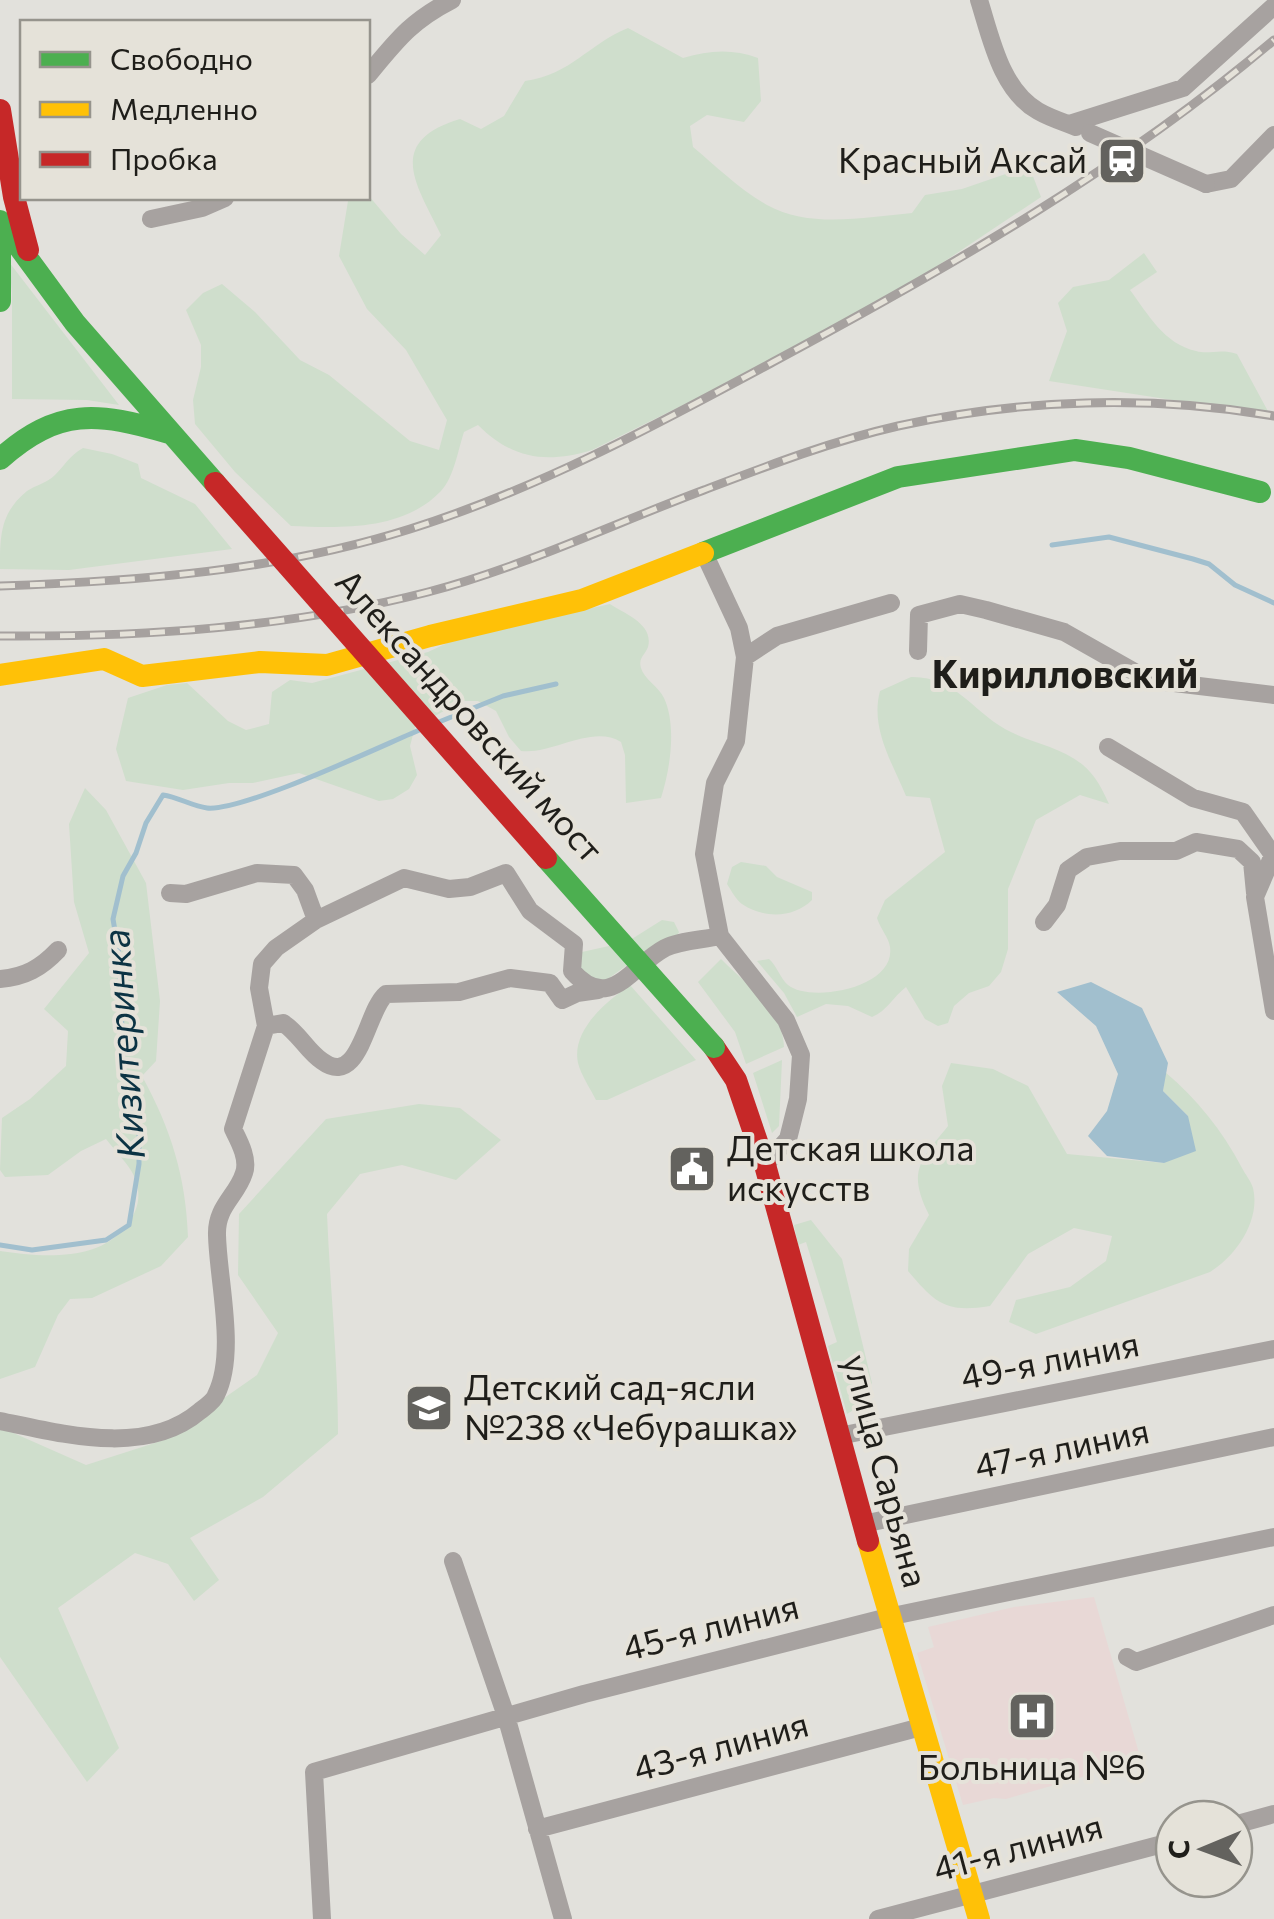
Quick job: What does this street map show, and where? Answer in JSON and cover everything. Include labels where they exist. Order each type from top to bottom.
[{"type":"main road","points":[[0,110],[17,211],[36,272]]},
{"type":"main road","points":[[0,222],[0,301]]},
{"type":"main road","name":"Александровский мост","points":[[0,222],[36,272],[170,434],[714,1046]]},
{"type":"main road","points":[[0,459],[30,431],[66,418],[121,418],[170,434]]},
{"type":"main road","points":[[0,675],[104,659],[142,676],[260,662],[327,665],[582,600],[898,477],[1075,450],[1129,458],[1260,492]]},
{"type":"main road","name":"улица Сарьяна","points":[[714,1046],[736,1080],[765,1165],[888,1616],[980,1919]]},
{"type":"street","points":[[370,73],[405,30],[422,15],[452,0]]},
{"type":"street","points":[[980,0],[997,55],[1013,88],[1036,110],[1206,184],[1230,179],[1274,135]]},
{"type":"street","points":[[1069,124],[1184,88],[1274,6]]},
{"type":"street","points":[[152,218],[202,208],[220,200]]},
{"type":"street","points":[[704,553],[739,628],[745,657],[736,741],[715,783],[704,854],[720,936],[786,1020],[801,1056],[798,1099],[788,1140],[765,1165]]},
{"type":"street","points":[[745,657],[777,636],[891,603]]},
{"type":"street","points":[[918,651],[919,616],[960,604],[1064,632],[1140,674],[1166,682],[1274,695]]},
{"type":"street","points":[[1108,747],[1193,798],[1243,812],[1273,855],[1255,896]]},
{"type":"street","points":[[1044,922],[1057,905],[1068,870],[1086,857],[1120,851],[1176,851],[1196,842],[1238,849],[1252,862],[1274,1011]]},
{"type":"street","points":[[170,893],[186,894],[258,873],[294,874],[316,920]]},
{"type":"street","points":[[0,1421],[64,1434],[144,1437],[186,1422],[216,1398],[224,1357],[217,1222],[245,1172],[244,1152],[234,1129],[266,1026],[259,988],[262,964],[276,948],[316,920],[404,878],[449,889],[470,887],[506,873],[530,911],[574,944],[572,971],[584,985],[604,990]]},
{"type":"street","points":[[266,1026],[283,1023],[324,1064],[342,1067],[354,1060],[377,1001],[386,994],[459,992],[510,978],[550,983],[562,1000],[617,984],[666,948],[720,936]]},
{"type":"street","points":[[0,980],[18,978],[43,966],[58,950]]},
{"type":"street","name":"49-я линия","points":[[840,1436],[1274,1349]]},
{"type":"street","name":"47-я линия","points":[[863,1524],[1274,1437]]},
{"type":"street","name":"45-я линия","points":[[322,1919],[314,1772],[506,1716],[888,1616],[1274,1537]]},
{"type":"street","points":[[453,1561],[506,1716],[562,1919]]},
{"type":"street","points":[[1127,1657],[1136,1662],[1274,1615]]},
{"type":"street","name":"43-я линия","points":[[538,1830],[921,1726]]},
{"type":"street","name":"41-я линия","points":[[878,1919],[1154,1846]]},
{"type":"shaded area","name":"Больница №6","points":[[1094,1597],[1141,1760],[1006,1799],[963,1805],[917,1653],[934,1647],[928,1627],[1014,1607]]},
{"type":"green space","points":[[628,28],[683,58],[721,52],[758,58],[761,101],[744,122],[707,115],[690,126],[693,147],[747,192],[784,212],[838,220],[912,213],[925,195],[962,189],[1029,166],[1041,197],[861,317],[592,450],[560,457],[530,456],[504,445],[478,425],[464,432],[441,491],[409,514],[371,524],[291,526],[235,472],[195,424],[193,400],[201,367],[201,345],[186,310],[203,293],[222,284],[300,360],[329,375],[410,441],[439,450],[447,420],[406,350],[367,309],[339,256],[348,201],[370,197],[425,255],[441,235],[413,167],[414,153],[422,140],[460,119],[481,129],[504,116],[525,81],[567,66]]},
{"type":"green space","points":[[1144,253],[1157,272],[1130,290],[1150,318],[1185,347],[1237,354],[1270,415],[1049,381],[1067,331],[1058,303],[1073,287],[1109,280]]},
{"type":"green space","points":[[9,262],[119,405],[87,400],[12,399]]},
{"type":"green space","points":[[83,448],[138,464],[141,478],[195,504],[232,549],[69,570],[0,569],[1,536],[11,508],[27,491],[52,478]]},
{"type":"green space","points":[[610,604],[647,632],[648,647],[641,668],[662,694],[668,709],[671,748],[661,798],[626,803],[621,742],[598,736],[521,751],[496,711],[478,701],[462,701],[415,727],[410,746],[417,775],[409,789],[393,799],[379,801],[299,773],[253,783],[183,790],[126,781],[116,749],[128,698],[187,683],[228,721],[246,730],[269,724],[272,692],[290,680],[312,683],[428,652],[458,638]]},
{"type":"green space","points":[[911,677],[926,678],[951,688],[1005,729],[1074,759],[1092,774],[1109,804],[1080,795],[1036,820],[1008,889],[1008,949],[1001,972],[989,986],[969,993],[954,1006],[948,1023],[938,1026],[925,1019],[906,987],[872,1017],[848,1006],[826,1004],[797,1017],[784,993],[757,961],[769,959],[788,985],[814,993],[849,989],[866,982],[880,973],[888,961],[890,947],[877,918],[885,900],[945,852],[930,798],[906,796],[880,732],[880,691]]},
{"type":"green space","points":[[85,788],[106,810],[146,883],[160,1001],[156,1061],[142,1076],[175,1154],[188,1237],[161,1266],[92,1298],[70,1299],[58,1315],[35,1367],[0,1379],[0,1251],[33,1255],[84,1252],[114,1238],[135,1212],[138,1202],[135,1178],[106,1139],[48,1175],[5,1177],[0,1170],[2,1118],[66,1066],[68,1031],[44,1009],[89,953],[74,902],[69,824]]},
{"type":"green space","points":[[741,862],[766,866],[777,877],[812,892],[812,900],[788,913],[769,914],[751,909],[738,900],[727,884],[732,867]]},
{"type":"green space","points":[[662,920],[674,922],[677,937],[652,947],[605,981],[592,980],[580,970],[582,952],[627,942]]},
{"type":"green space","points":[[721,959],[770,1009],[784,1047],[746,1064],[735,1032],[698,982]]},
{"type":"green space","points":[[630,985],[696,1060],[607,1100],[596,1100],[578,1063],[580,1039],[602,1008]]},
{"type":"green space","points":[[782,1060],[779,1126],[772,1133],[753,1073]]},
{"type":"green space","points":[[951,1063],[993,1069],[1028,1086],[1067,1154],[1164,1163],[1188,1116],[1163,1091],[1165,1072],[1208,1116],[1251,1183],[1253,1213],[1244,1237],[1210,1272],[1036,1334],[1009,1322],[1016,1300],[1070,1287],[1106,1261],[1112,1236],[1074,1228],[1028,1254],[990,1306],[963,1308],[943,1304],[908,1271],[909,1249],[929,1215],[919,1187],[920,1167],[948,1126],[942,1086]]},
{"type":"green space","points":[[419,1104],[460,1108],[501,1140],[456,1180],[402,1165],[360,1174],[327,1214],[338,1434],[263,1497],[190,1538],[219,1580],[194,1601],[168,1564],[135,1553],[58,1608],[119,1748],[87,1782],[0,1657],[0,1427],[86,1465],[164,1440],[257,1375],[278,1333],[238,1275],[239,1214],[326,1119]]},
{"type":"green space","points":[[811,1220],[842,1259],[872,1383],[860,1406],[847,1414],[828,1346],[837,1342],[806,1242],[798,1245],[794,1225]]},
{"type":"water","points":[[1091,982],[1142,1008],[1168,1063],[1163,1091],[1188,1116],[1196,1151],[1164,1163],[1107,1156],[1088,1136],[1107,1111],[1118,1074],[1096,1026],[1057,992]]},
{"type":"waterway","name":"Кизитеринка","points":[[1052,545],[1109,537],[1209,564],[1235,585],[1274,603]]},
{"type":"waterway","name":"Кизитеринка","points":[[434,724],[503,696],[556,684]]},
{"type":"waterway","name":"Кизитеринка","points":[[0,1245],[32,1250],[106,1240],[129,1225],[139,1164],[139,1133],[124,1080],[119,955],[113,919],[123,876],[163,795],[207,808],[250,800],[424,728]]},
{"type":"railway","points":[[0,586],[156,577],[309,555],[410,529],[504,495],[729,386],[968,253],[1156,132],[1274,40]]},
{"type":"railway","points":[[0,636],[108,635],[215,628],[322,614],[428,592],[498,570],[824,447],[944,417],[1086,403],[1181,405],[1274,416]]},
{"type":"traffic: fast","points":[[0,221],[75,323],[215,483]]},
{"type":"traffic: fast","points":[[0,224],[0,301]]},
{"type":"traffic: fast","points":[[0,459],[21,442],[60,422],[100,418],[169,433]]},
{"type":"traffic: fast","points":[[703,553],[898,477],[1075,450],[1129,458],[1260,492]]},
{"type":"traffic: fast","points":[[546,858],[714,1047]]},
{"type":"traffic: slow","points":[[0,675],[104,659],[142,676],[260,662],[327,665],[582,600],[703,553]]},
{"type":"traffic: slow","points":[[868,1541],[979,1919]]},
{"type":"traffic: jam","points":[[0,110],[14,197],[28,250]]},
{"type":"traffic: jam","points":[[215,483],[546,858]]},
{"type":"traffic: jam","points":[[714,1047],[736,1080],[765,1165],[868,1541]]},
{"type":"place","name":"Красный Аксай","points":[[1122,161]]},
{"type":"place","name":"Детская школа искусств","points":[[692,1169]]},
{"type":"place","name":"Детский сад-ясли №238 «Чебурашка»","points":[[429,1408]]},
{"type":"place","name":"Больница №6","points":[[1032,1716]]},
{"type":"district","name":"Кирилловский","points":[[1065,675]]}]
